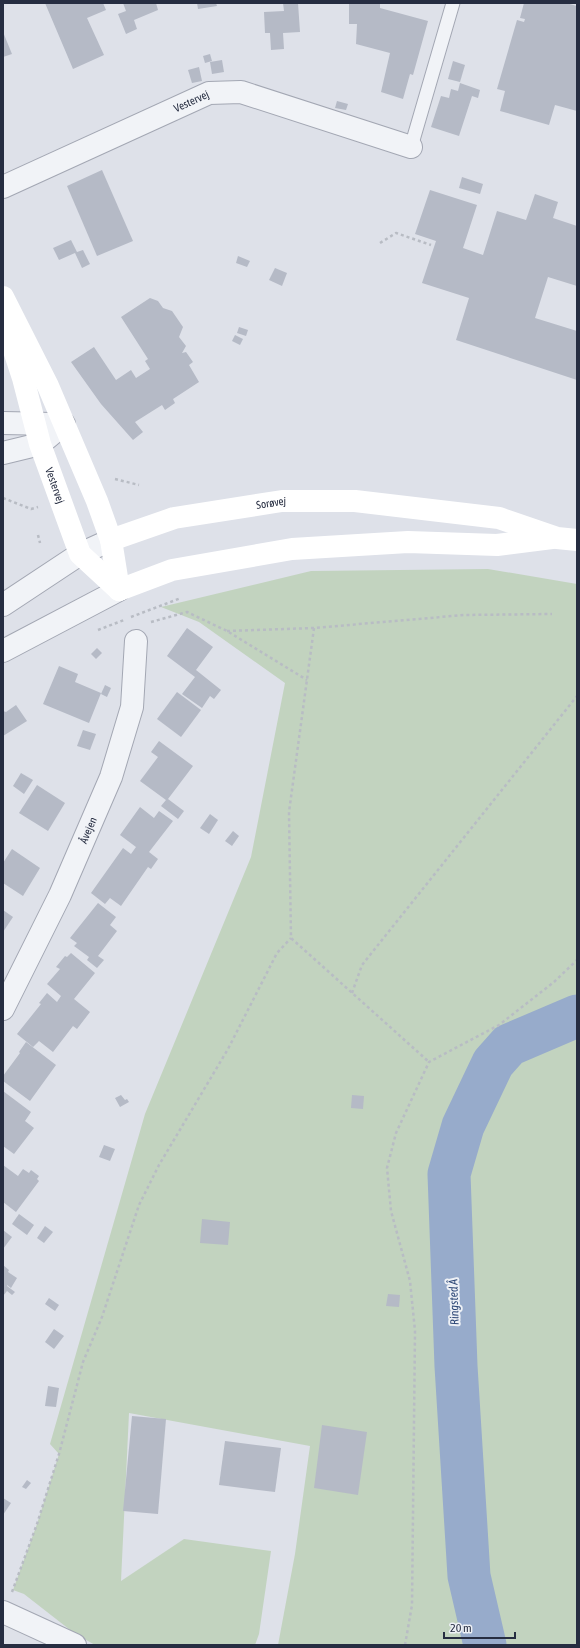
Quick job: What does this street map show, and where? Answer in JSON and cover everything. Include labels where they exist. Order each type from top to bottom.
[{"type":"main road","points":[[3,298],[43,376],[98,501],[111,540],[119,590]]},
{"type":"main road","name":"Vestervej","points":[[3,318],[23,378],[40,444],[80,554],[119,590]]},
{"type":"main road","name":"Sorøvej","points":[[111,540],[174,518],[282,501],[355,501],[500,518],[567,539]]},
{"type":"main road","name":"Sorøvej","points":[[119,590],[172,570],[292,549],[408,542],[498,545],[567,539]]},
{"type":"street","name":"Vestervej","points":[[3,187],[209,93],[241,92],[411,147]]},
{"type":"street","points":[[3,423],[64,424]]},
{"type":"street","points":[[3,453],[40,444],[64,424]]},
{"type":"street","name":"Sorøvej","points":[[3,605],[80,554],[111,540]]},
{"type":"street","name":"Sorøvej","points":[[3,651],[119,590]]},
{"type":"street","name":"Åvejen","points":[[3,1009],[60,895],[111,777],[132,707],[141,632]]},
{"type":"street","points":[[4,1612],[75,1645]]},
{"type":"lane","points":[[411,147],[453,3]]},
{"type":"path","points":[[380,243],[396,233],[431,245]]},
{"type":"path","points":[[115,479],[139,485]]},
{"type":"path","points":[[3,498],[31,509],[62,504]]},
{"type":"path","points":[[38,535],[40,543]]},
{"type":"path","points":[[98,630],[181,598]]},
{"type":"path","points":[[141,632],[187,612],[227,631],[307,680]]},
{"type":"path","points":[[227,631],[314,628],[464,616],[552,614]]},
{"type":"path","points":[[4,1612],[42,1510],[59,1454],[83,1362],[102,1317],[139,1205],[159,1165],[228,1049],[277,953],[291,938],[289,812],[314,628]]},
{"type":"path","points":[[352,993],[362,966],[577,696]]},
{"type":"path","points":[[291,938],[429,1062]]},
{"type":"path","points":[[404,1645],[412,1605],[416,1331],[410,1281],[391,1211],[387,1168],[396,1133],[429,1062],[499,1025],[554,982],[577,960]]},
{"type":"green space","points":[[488,569],[577,584],[577,1645],[278,1645],[295,1554],[310,1446],[129,1413],[121,1581],[184,1539],[271,1551],[259,1634],[255,1645],[95,1645],[74,1633],[24,1594],[13,1590],[37,1524],[59,1454],[50,1444],[145,1114],[251,857],[285,683],[199,622],[161,607],[311,571]]},
{"type":"building","points":[[45,3],[103,3],[106,10],[87,18],[104,55],[73,69]]},
{"type":"building","points":[[123,3],[156,3],[158,10],[134,20],[137,29],[126,34],[118,14],[126,11]]},
{"type":"building","points":[[197,3],[216,3],[217,6],[198,9]]},
{"type":"building","points":[[283,3],[298,3],[300,32],[283,33],[284,49],[271,50],[270,33],[265,33],[264,12],[284,11]]},
{"type":"building","points":[[349,3],[380,3],[380,8],[428,21],[413,75],[410,74],[403,99],[381,92],[390,53],[356,44],[357,24],[349,24]]},
{"type":"building","points":[[524,3],[566,3],[577,6],[577,111],[555,105],[549,125],[500,111],[505,91],[497,89],[517,20],[524,22],[525,19],[520,18]]},
{"type":"building","points":[[3,32],[12,54],[3,57]]},
{"type":"building","points":[[210,54],[212,61],[205,63],[203,56]]},
{"type":"building","points":[[222,60],[224,72],[212,74],[210,62]]},
{"type":"building","points":[[453,61],[465,65],[460,82],[448,79]]},
{"type":"building","points":[[199,67],[202,81],[192,83],[188,70]]},
{"type":"building","points":[[460,83],[480,90],[478,98],[472,96],[459,136],[431,127],[441,96],[449,98],[451,89],[458,91]]},
{"type":"building","points":[[337,101],[348,104],[346,110],[335,108]]},
{"type":"building","points":[[102,170],[133,241],[97,256],[67,186]]},
{"type":"building","points":[[462,177],[483,184],[480,194],[459,188]]},
{"type":"building","points":[[430,190],[477,205],[463,248],[483,255],[497,211],[526,220],[535,194],[558,202],[553,218],[577,226],[577,286],[548,277],[535,318],[577,331],[577,380],[456,340],[469,298],[422,283],[436,241],[415,234]]},
{"type":"building","points":[[71,240],[77,252],[83,250],[90,264],[82,268],[75,253],[59,260],[53,248]]},
{"type":"building","points":[[238,256],[250,261],[247,267],[236,263]]},
{"type":"building","points":[[275,268],[287,273],[282,286],[269,280]]},
{"type":"building","points":[[150,298],[158,301],[163,308],[172,311],[183,327],[179,337],[186,346],[182,353],[186,352],[193,362],[189,365],[199,382],[173,399],[175,403],[165,410],[162,405],[135,422],[143,432],[133,440],[101,404],[71,362],[94,347],[116,380],[131,370],[136,378],[150,369],[145,361],[148,359],[121,317]]},
{"type":"building","points":[[239,327],[248,330],[246,336],[237,333]]},
{"type":"building","points":[[235,335],[243,339],[240,345],[232,341]]},
{"type":"building","points":[[187,628],[213,647],[196,670],[221,690],[214,699],[210,696],[202,708],[182,694],[195,677],[167,656]]},
{"type":"building","points":[[97,648],[102,653],[96,659],[91,654]]},
{"type":"building","points":[[59,666],[78,674],[75,682],[101,693],[89,723],[43,704]]},
{"type":"building","points":[[105,685],[111,688],[107,697],[101,694]]},
{"type":"building","points":[[177,692],[201,710],[181,737],[157,719]]},
{"type":"building","points":[[16,705],[27,721],[3,736],[3,711],[6,712]]},
{"type":"building","points":[[83,730],[96,734],[90,750],[77,746]]},
{"type":"building","points":[[159,741],[193,766],[168,799],[184,811],[178,819],[161,806],[166,800],[140,781],[158,757],[151,752]]},
{"type":"building","points":[[21,773],[33,780],[24,794],[13,786]]},
{"type":"building","points":[[37,785],[65,803],[48,831],[19,813]]},
{"type":"building","points":[[140,807],[154,818],[159,811],[173,821],[149,852],[158,859],[151,869],[148,867],[121,906],[110,898],[105,904],[91,893],[123,848],[131,854],[136,847],[120,835]]},
{"type":"building","points":[[210,814],[218,820],[209,834],[200,828]]},
{"type":"building","points":[[233,831],[239,836],[232,846],[225,841]]},
{"type":"building","points":[[12,849],[40,868],[23,896],[3,883],[3,863]]},
{"type":"building","points":[[98,903],[116,917],[110,925],[117,931],[98,956],[104,960],[97,968],[87,960],[89,957],[74,946],[77,943],[70,938]]},
{"type":"building","points":[[3,910],[13,917],[3,932]]},
{"type":"building","points":[[71,953],[95,973],[74,999],[90,1012],[77,1029],[73,1026],[53,1052],[39,1041],[33,1047],[17,1034],[41,1004],[39,1003],[47,993],[57,1002],[61,996],[47,984],[60,969],[56,967],[65,956],[67,957]]},
{"type":"building","points":[[26,1042],[56,1065],[30,1101],[3,1081],[3,1076]]},
{"type":"building","points":[[3,1091],[31,1112],[25,1121],[34,1128],[14,1154],[3,1146]]},
{"type":"building","points":[[121,1095],[129,1102],[120,1107],[115,1098]]},
{"type":"building","points":[[352,1095],[364,1096],[363,1109],[351,1108]]},
{"type":"building","points":[[104,1145],[115,1149],[110,1161],[99,1157]]},
{"type":"building","points":[[3,1165],[18,1176],[23,1169],[29,1173],[31,1170],[39,1176],[37,1179],[39,1181],[16,1212],[3,1202]]},
{"type":"building","points":[[19,1214],[34,1225],[27,1235],[12,1224]]},
{"type":"building","points":[[202,1219],[230,1222],[228,1245],[200,1243]]},
{"type":"building","points":[[45,1226],[53,1232],[44,1243],[37,1238]]},
{"type":"building","points":[[3,1230],[12,1237],[3,1249]]},
{"type":"building","points":[[3,1265],[9,1270],[8,1272],[17,1278],[11,1288],[7,1285],[15,1292],[12,1295],[7,1291],[3,1296]]},
{"type":"building","points":[[388,1294],[400,1295],[399,1307],[386,1306]]},
{"type":"building","points":[[49,1298],[59,1305],[55,1311],[45,1304]]},
{"type":"building","points":[[54,1329],[64,1336],[54,1349],[45,1342]]},
{"type":"building","points":[[48,1386],[59,1388],[56,1407],[45,1406]]},
{"type":"building","points":[[132,1416],[166,1419],[158,1514],[123,1511]]},
{"type":"building","points":[[322,1425],[367,1432],[358,1495],[314,1488]]},
{"type":"building","points":[[225,1441],[281,1448],[275,1492],[219,1485]]},
{"type":"building","points":[[27,1480],[31,1483],[26,1489],[22,1487]]},
{"type":"building","points":[[3,1498],[11,1503],[3,1515]]},
{"type":"waterway","name":"Ringsted Å","points":[[485,1645],[469,1576],[456,1366],[449,1174],[463,1126],[493,1063],[509,1045],[577,1016]]}]
